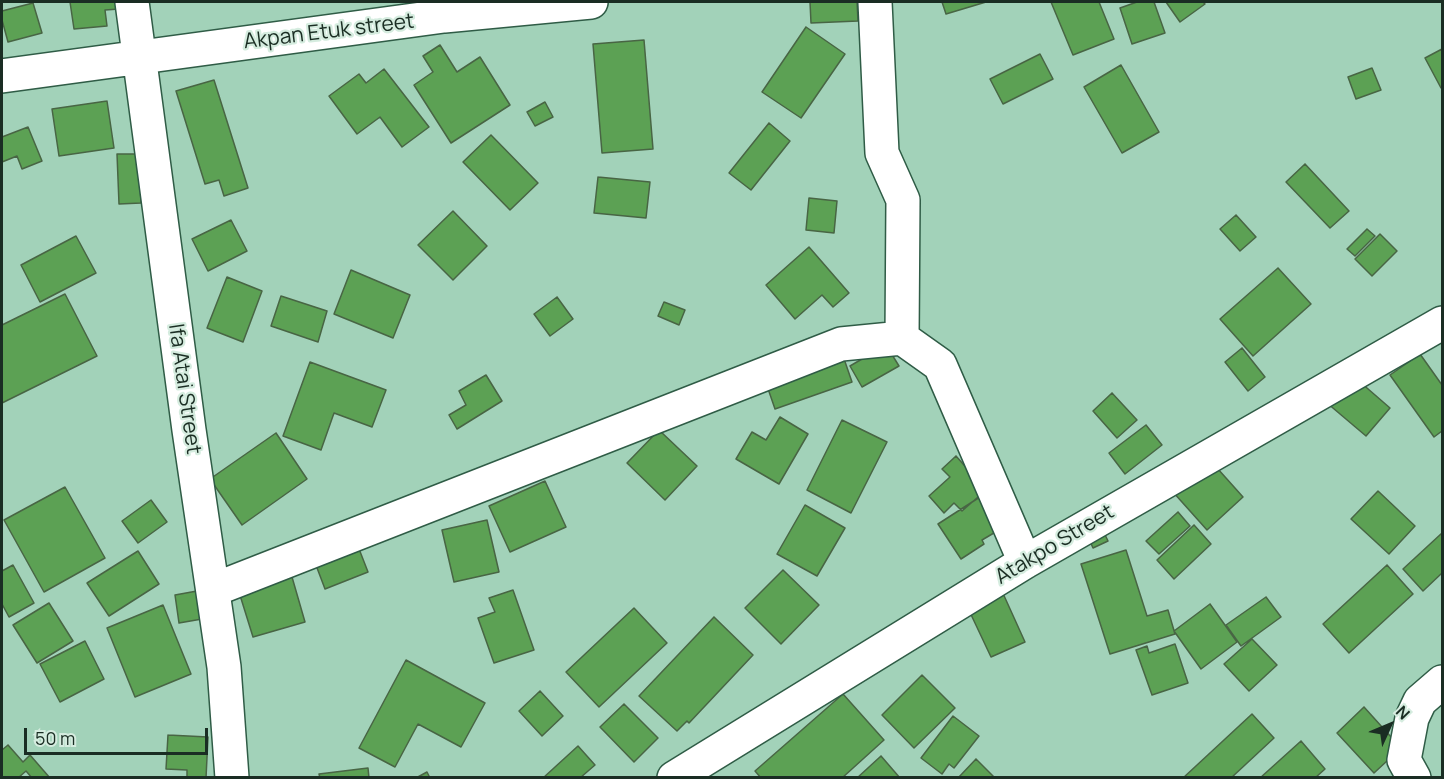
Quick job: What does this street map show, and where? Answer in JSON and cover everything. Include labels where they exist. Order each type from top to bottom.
[{"type":"street","name":"Ifa Atai Street","points":[[132,2],[190,441],[224,668],[231,777]]},
{"type":"street","name":"Akpan Etuk street","points":[[2,76],[443,9],[591,2]]},
{"type":"street","points":[[875,2],[882,153],[903,200],[902,338]]},
{"type":"street","name":"Atakpo Street","points":[[674,777],[1025,562],[1231,442],[1443,323]]},
{"type":"street","points":[[213,590],[841,344],[902,338],[940,365],[1025,562]]},
{"type":"street","points":[[1414,777],[1404,760],[1412,718],[1420,701],[1443,682]]},
{"type":"building","points":[[70,2],[118,2],[119,9],[105,10],[107,26],[74,29]]},
{"type":"building","points":[[810,2],[857,2],[858,21],[811,23]]},
{"type":"building","points":[[942,2],[986,2],[946,14]]},
{"type":"building","points":[[1051,2],[1099,2],[1114,39],[1073,55]]},
{"type":"building","points":[[1137,2],[1154,2],[1165,33],[1132,44],[1120,8]]},
{"type":"building","points":[[1166,2],[1203,2],[1205,4],[1180,22]]},
{"type":"building","points":[[33,3],[42,33],[8,42],[2,11]]},
{"type":"building","points":[[806,27],[845,54],[801,118],[762,92]]},
{"type":"building","points":[[644,40],[653,149],[602,153],[593,44]]},
{"type":"building","points":[[440,45],[457,72],[480,57],[510,105],[451,143],[414,85],[433,72],[423,56]]},
{"type":"building","points":[[1442,49],[1442,88],[1441,88],[1425,58]]},
{"type":"building","points":[[1040,54],[1053,79],[1003,104],[990,79]]},
{"type":"building","points":[[1121,65],[1159,132],[1122,153],[1084,87]]},
{"type":"building","points":[[1372,68],[1381,90],[1356,99],[1348,77]]},
{"type":"building","points":[[384,69],[429,127],[402,147],[380,117],[357,134],[329,96],[359,74],[366,83]]},
{"type":"building","points":[[214,80],[248,188],[224,196],[219,180],[205,184],[176,91]]},
{"type":"building","points":[[107,101],[114,148],[59,156],[52,109]]},
{"type":"building","points":[[545,102],[553,117],[535,126],[527,112]]},
{"type":"building","points":[[769,123],[790,141],[751,190],[729,173]]},
{"type":"building","points":[[28,127],[42,161],[22,169],[17,156],[2,162],[2,137]]},
{"type":"building","points":[[491,135],[538,183],[510,210],[463,162]]},
{"type":"building","points":[[117,154],[139,154],[141,203],[119,204]]},
{"type":"building","points":[[1305,164],[1349,211],[1330,228],[1286,182]]},
{"type":"building","points":[[598,177],[650,182],[646,218],[594,213]]},
{"type":"building","points":[[809,198],[837,201],[834,233],[806,230]]},
{"type":"building","points":[[453,211],[487,246],[453,280],[418,245]]},
{"type":"building","points":[[1236,215],[1256,237],[1240,251],[1220,229]]},
{"type":"building","points":[[231,220],[247,251],[208,271],[192,239]]},
{"type":"building","points":[[1367,229],[1375,236],[1355,256],[1347,249]]},
{"type":"building","points":[[1380,234],[1397,251],[1372,276],[1355,259]]},
{"type":"building","points":[[76,236],[96,273],[40,302],[21,265]]},
{"type":"building","points":[[809,247],[849,293],[833,307],[822,295],[795,319],[766,285]]},
{"type":"building","points":[[1278,268],[1311,304],[1253,356],[1220,319]]},
{"type":"building","points":[[351,270],[410,295],[393,338],[334,314]]},
{"type":"building","points":[[227,277],[262,291],[243,342],[207,328]]},
{"type":"building","points":[[65,294],[97,356],[2,403],[2,325]]},
{"type":"building","points":[[281,296],[327,311],[318,342],[271,326]]},
{"type":"building","points":[[557,297],[573,319],[550,336],[534,314]]},
{"type":"building","points":[[664,302],[685,310],[679,325],[658,316]]},
{"type":"building","points":[[886,345],[899,366],[862,387],[850,366]]},
{"type":"building","points":[[1242,348],[1265,377],[1248,391],[1225,362]]},
{"type":"building","points":[[842,353],[852,382],[775,409],[765,380]]},
{"type":"building","points":[[1420,354],[1442,385],[1442,431],[1434,437],[1390,375]]},
{"type":"building","points":[[310,362],[386,390],[372,427],[334,413],[321,450],[283,436]]},
{"type":"building","points":[[486,375],[502,401],[457,429],[449,415],[466,405],[459,391]]},
{"type":"building","points":[[1352,375],[1390,408],[1366,436],[1327,403]]},
{"type":"building","points":[[1112,393],[1137,420],[1117,438],[1093,411]]},
{"type":"building","points":[[780,417],[808,434],[779,484],[736,459],[752,432],[766,440]]},
{"type":"building","points":[[842,420],[887,442],[851,513],[807,490]]},
{"type":"building","points":[[1146,425],[1162,445],[1125,474],[1109,453]]},
{"type":"building","points":[[659,430],[697,466],[665,500],[627,463]]},
{"type":"building","points":[[276,433],[307,479],[242,525],[210,479]]},
{"type":"building","points":[[956,456],[986,490],[962,511],[954,503],[944,513],[929,496],[950,477],[942,469]]},
{"type":"building","points":[[1209,459],[1243,497],[1207,530],[1173,492]]},
{"type":"building","points":[[545,481],[566,527],[510,552],[489,506]]},
{"type":"building","points":[[65,487],[105,558],[44,592],[4,520]]},
{"type":"building","points":[[1378,491],[1415,526],[1389,554],[1351,519]]},
{"type":"building","points":[[983,495],[1004,527],[982,540],[984,544],[961,559],[938,524]]},
{"type":"building","points":[[151,500],[167,522],[138,543],[122,521]]},
{"type":"building","points":[[805,505],[845,528],[817,576],[777,554]]},
{"type":"building","points":[[1178,512],[1190,526],[1159,554],[1146,541]]},
{"type":"building","points":[[487,520],[499,572],[454,582],[442,530]]},
{"type":"building","points":[[1099,522],[1108,541],[1093,548],[1084,528]]},
{"type":"building","points":[[1194,525],[1211,544],[1174,579],[1157,560]]},
{"type":"building","points":[[1442,533],[1442,573],[1423,591],[1403,569]]},
{"type":"building","points":[[354,536],[368,572],[325,589],[311,552]]},
{"type":"building","points":[[1126,550],[1147,616],[1168,610],[1175,634],[1110,654],[1081,564]]},
{"type":"building","points":[[138,551],[159,584],[109,616],[87,583]]},
{"type":"building","points":[[13,565],[34,603],[9,617],[2,604],[2,571]]},
{"type":"building","points":[[1387,565],[1413,594],[1349,653],[1323,624]]},
{"type":"building","points":[[783,570],[819,605],[781,644],[745,608]]},
{"type":"building","points":[[292,577],[305,622],[253,637],[239,592]]},
{"type":"building","points":[[1001,589],[1025,642],[991,657],[966,604]]},
{"type":"building","points":[[513,590],[534,650],[494,663],[478,618],[495,612],[489,598]]},
{"type":"building","points":[[197,591],[202,619],[179,623],[175,595]]},
{"type":"building","points":[[1266,597],[1281,617],[1241,646],[1226,625]]},
{"type":"building","points":[[49,603],[73,641],[37,663],[13,625]]},
{"type":"building","points":[[1210,604],[1237,642],[1201,669],[1174,631]]},
{"type":"building","points":[[163,605],[191,674],[135,697],[107,628]]},
{"type":"building","points":[[634,608],[667,643],[599,707],[566,672]]},
{"type":"building","points":[[714,617],[753,655],[689,723],[687,721],[677,731],[639,696]]},
{"type":"building","points":[[1252,639],[1277,665],[1249,691],[1224,664]]},
{"type":"building","points":[[85,641],[104,679],[60,702],[40,664]]},
{"type":"building","points":[[1175,644],[1188,683],[1152,695],[1136,650],[1147,646],[1149,653]]},
{"type":"building","points":[[406,660],[485,703],[461,747],[418,724],[395,767],[359,748]]},
{"type":"building","points":[[922,675],[955,708],[914,748],[882,715]]},
{"type":"building","points":[[540,691],[563,716],[542,736],[519,711]]},
{"type":"building","points":[[843,694],[884,740],[842,778],[761,778],[755,771]]},
{"type":"building","points":[[624,704],[658,738],[634,762],[600,727]]},
{"type":"building","points":[[1364,707],[1401,748],[1374,773],[1337,733]]},
{"type":"building","points":[[1252,714],[1274,738],[1231,778],[1183,778]]},
{"type":"building","points":[[953,716],[979,736],[954,768],[949,764],[942,774],[921,758]]},
{"type":"building","points":[[168,735],[208,737],[206,778],[187,778],[187,770],[166,769]]},
{"type":"building","points":[[1301,741],[1325,769],[1315,778],[1260,778]]},
{"type":"building","points":[[8,745],[23,762],[30,755],[50,778],[32,778],[26,771],[18,778],[2,778],[2,750]]},
{"type":"building","points":[[578,746],[595,765],[580,778],[543,778]]},
{"type":"building","points":[[881,756],[900,778],[857,778]]},
{"type":"building","points":[[976,759],[995,778],[958,778]]},
{"type":"building","points":[[368,768],[369,778],[320,778],[319,774]]},
{"type":"building","points":[[427,772],[430,778],[416,778]]}]
